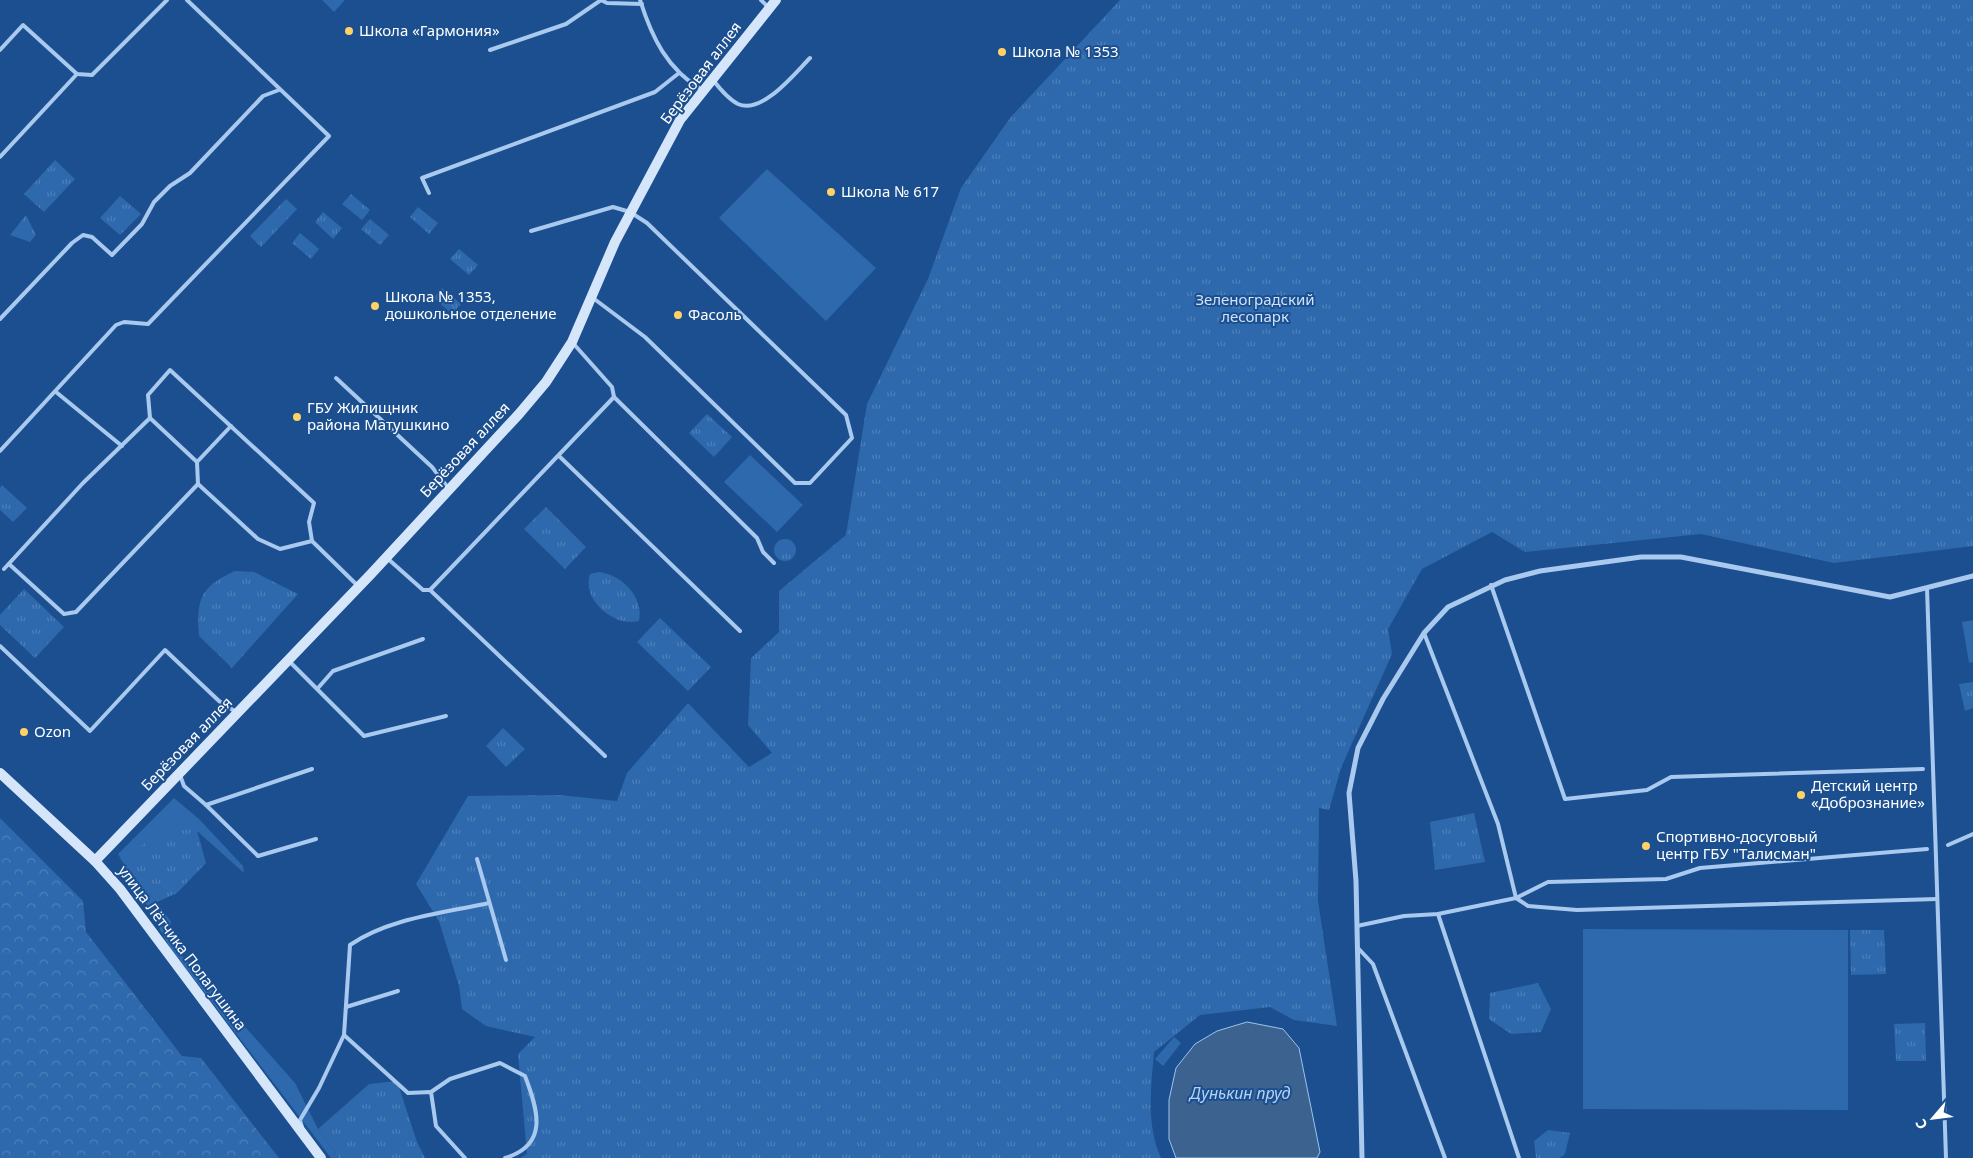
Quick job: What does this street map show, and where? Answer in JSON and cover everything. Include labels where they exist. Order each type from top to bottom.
[{"type":"street","name":"Берёзовая аллея","points":[[95,861],[386,557],[519,414],[546,382],[572,342],[630,212],[680,120],[773,4]]},
{"type":"street","points":[[1362,1158],[1357,926],[1349,793],[1358,748],[1383,699],[1424,634],[1448,606],[1491,585],[1540,572],[1641,557],[1681,557],[1890,597],[1973,576]]},
{"type":"street","name":"улица Лётчика Полагушина","points":[[0,773],[95,861],[129,900],[321,1158]]},
{"type":"lane","points":[[0,50],[23,25],[77,74],[92,75],[166,0]]},
{"type":"lane","points":[[0,451],[116,325],[124,322],[148,324],[329,136],[186,0]]},
{"type":"lane","points":[[490,50],[566,24],[601,0],[607,3],[641,2],[648,24],[662,52],[683,79],[704,91]]},
{"type":"lane","points":[[760,0],[773,4]]},
{"type":"lane","points":[[712,80],[725,94],[739,104],[751,106],[771,96],[810,58]]},
{"type":"lane","points":[[429,193],[422,178],[655,92],[679,73]]},
{"type":"lane","points":[[0,157],[77,74]]},
{"type":"lane","points":[[0,319],[72,243],[83,235],[92,237],[112,255],[142,224],[154,202],[170,186],[190,173],[263,96],[279,90]]},
{"type":"lane","points":[[531,232],[613,207],[630,212],[647,223],[846,414],[852,438],[810,483],[795,483],[651,342],[591,297]]},
{"type":"lane","points":[[572,342],[612,388],[614,397],[757,538],[763,552],[774,562]]},
{"type":"lane","points":[[198,462],[150,418],[148,395],[170,370],[314,503],[310,522],[312,541],[358,586]]},
{"type":"lane","points":[[336,378],[432,467],[448,489]]},
{"type":"lane","points":[[56,392],[122,446]]},
{"type":"lane","points":[[430,590],[614,397]]},
{"type":"lane","points":[[4,569],[83,483],[150,418]]},
{"type":"lane","points":[[9,564],[64,614],[76,612],[198,484],[198,462],[231,426]]},
{"type":"lane","points":[[559,456],[740,632]]},
{"type":"lane","points":[[198,484],[258,539],[280,549],[312,541]]},
{"type":"lane","points":[[386,557],[422,590],[430,590],[605,756]]},
{"type":"lane","points":[[1491,585],[1565,799],[1647,790],[1671,777],[1923,770]]},
{"type":"lane","points":[[1927,588],[1946,1158]]},
{"type":"lane","points":[[1424,634],[1498,824],[1516,898],[1528,906],[1577,910],[1937,899]]},
{"type":"lane","points":[[318,688],[333,671],[423,639]]},
{"type":"lane","points":[[0,646],[90,731],[165,650],[219,701],[238,713]]},
{"type":"lane","points":[[287,660],[318,688],[364,736],[446,716]]},
{"type":"lane","points":[[206,805],[312,769]]},
{"type":"lane","points":[[180,773],[184,786],[258,856],[316,839]]},
{"type":"lane","points":[[1948,845],[1973,834]]},
{"type":"lane","points":[[1357,926],[1404,916],[1438,914],[1516,898],[1548,882],[1666,880],[1700,868],[1927,849]]},
{"type":"lane","points":[[477,859],[506,960]]},
{"type":"lane","points":[[304,1134],[300,1120],[319,1088],[344,1035],[350,945],[365,935],[401,924],[466,906],[490,903]]},
{"type":"lane","points":[[1438,914],[1519,1158]]},
{"type":"lane","points":[[1357,947],[1373,964],[1445,1158]]},
{"type":"lane","points":[[346,1007],[398,991]]},
{"type":"lane","points":[[344,1035],[408,1093],[431,1092],[450,1079],[500,1063],[525,1076],[537,1108],[533,1141],[521,1153],[505,1158]]},
{"type":"lane","points":[[431,1092],[436,1126],[465,1158]]},
{"type":"green space","points":[[322,0],[345,0],[334,12]]},
{"type":"green space","name":"Зеленоградский лесопарк","points":[[1120,0],[1973,0],[1973,546],[1834,563],[1701,534],[1525,552],[1492,532],[1422,569],[1388,629],[1392,654],[1341,768],[1329,810],[1319,808],[1318,901],[1337,1026],[1294,1020],[1270,1007],[1200,1015],[1154,1052],[1151,1119],[1156,1145],[1161,1158],[520,1158],[527,1154],[518,1054],[535,1037],[486,1026],[462,1009],[459,986],[439,921],[416,884],[468,796],[559,795],[617,801],[627,773],[688,703],[749,767],[772,753],[748,725],[751,658],[779,632],[779,591],[846,535],[867,404],[928,279],[961,188],[1010,118]]},
{"type":"green space","points":[[55,160],[75,179],[44,212],[24,194]]},
{"type":"green space","points":[[767,169],[876,268],[826,321],[719,218]]},
{"type":"green space","points":[[351,194],[370,210],[362,220],[342,204]]},
{"type":"green space","points":[[120,196],[141,214],[120,235],[100,218]]},
{"type":"green space","points":[[286,199],[297,209],[261,247],[250,236]]},
{"type":"green space","points":[[418,207],[438,223],[429,234],[410,217]]},
{"type":"green space","points":[[323,212],[342,228],[333,239],[315,222]]},
{"type":"green space","points":[[26,215],[36,235],[30,242],[10,235]]},
{"type":"green space","points":[[370,219],[389,235],[380,245],[361,229]]},
{"type":"green space","points":[[300,233],[319,249],[311,259],[292,243]]},
{"type":"green space","points":[[459,249],[478,265],[469,275],[450,259]]},
{"type":"green space","points":[[442,288],[461,304],[452,314],[434,298]]},
{"type":"green space","points":[[707,414],[732,437],[714,457],[689,433]]},
{"type":"green space","points":[[750,455],[803,505],[777,532],[724,482]]},
{"type":"green space","points":[[2,485],[27,508],[13,522],[0,510],[0,488]]},
{"type":"green space","points":[[546,507],[586,547],[565,569],[524,529]]},
{"type":"green space","points":[[785,539],[793,542],[796,550],[793,558],[785,561],[777,558],[774,550],[777,542]]},
{"type":"green space","points":[[235,571],[254,572],[298,594],[232,668],[199,636],[198,612],[207,589]]},
{"type":"green space","points":[[599,572],[616,578],[630,589],[638,604],[640,612],[639,621],[620,620],[602,610],[595,602],[590,593],[590,574]]},
{"type":"green space","points":[[24,589],[64,627],[35,658],[0,625],[0,615]]},
{"type":"green space","points":[[660,618],[711,667],[688,691],[637,642]]},
{"type":"green space","points":[[1973,620],[1973,662],[1969,663],[1962,622]]},
{"type":"green space","points":[[1973,682],[1973,708],[1965,711],[1959,684]]},
{"type":"green space","points":[[503,728],[525,749],[506,767],[486,746]]},
{"type":"green space","points":[[174,798],[199,819],[243,866],[244,873],[197,831],[134,878],[157,902],[171,922],[169,941],[295,1083],[318,1129],[339,1158],[331,1158],[169,946],[118,854]]},
{"type":"green space","points":[[1474,813],[1485,862],[1435,870],[1430,822]]},
{"type":"green space","points":[[0,818],[83,901],[86,932],[182,1056],[201,1058],[279,1158],[0,1158]]},
{"type":"green space","points":[[170,827],[197,831],[206,863],[177,893],[157,902],[134,878],[133,851]]},
{"type":"green space","points":[[1583,929],[1848,930],[1848,1110],[1583,1109]]},
{"type":"green space","points":[[1850,930],[1884,930],[1886,974],[1851,975]]},
{"type":"green space","points":[[1538,983],[1551,1009],[1541,1032],[1511,1034],[1489,1019],[1490,993]]},
{"type":"green space","points":[[1925,1023],[1926,1061],[1896,1061],[1894,1024]]},
{"type":"green space","points":[[1174,1037],[1181,1043],[1163,1066],[1155,1059]]},
{"type":"green space","points":[[397,1081],[417,1142],[425,1158],[339,1158],[318,1129],[369,1084]]},
{"type":"green space","points":[[1548,1130],[1570,1133],[1565,1154],[1559,1158],[1536,1158],[1534,1141]]},
{"type":"water","name":"Дунькин пруд","points":[[1247,1022],[1283,1029],[1299,1048],[1320,1152],[1317,1158],[1176,1158],[1169,1139],[1169,1100],[1176,1068],[1195,1044],[1217,1031]]},
{"type":"place","name":"Школа «Гармония»","points":[[349,31]]},
{"type":"place","name":"Школа № 1353","points":[[1002,52]]},
{"type":"place","name":"Школа № 617","points":[[831,192]]},
{"type":"place","name":"Школа № 1353, дошкольное отделение","points":[[375,306]]},
{"type":"place","name":"Фасоль","points":[[678,315]]},
{"type":"place","name":"ГБУ Жилищник района Матушкино","points":[[297,417]]},
{"type":"place","name":"Ozon","points":[[24,732]]},
{"type":"place","name":"Детский центр «Добрознание»","points":[[1801,795]]},
{"type":"place","name":"Спортивно-досуговый центр ГБУ \"Талисман\"","points":[[1646,846]]}]
